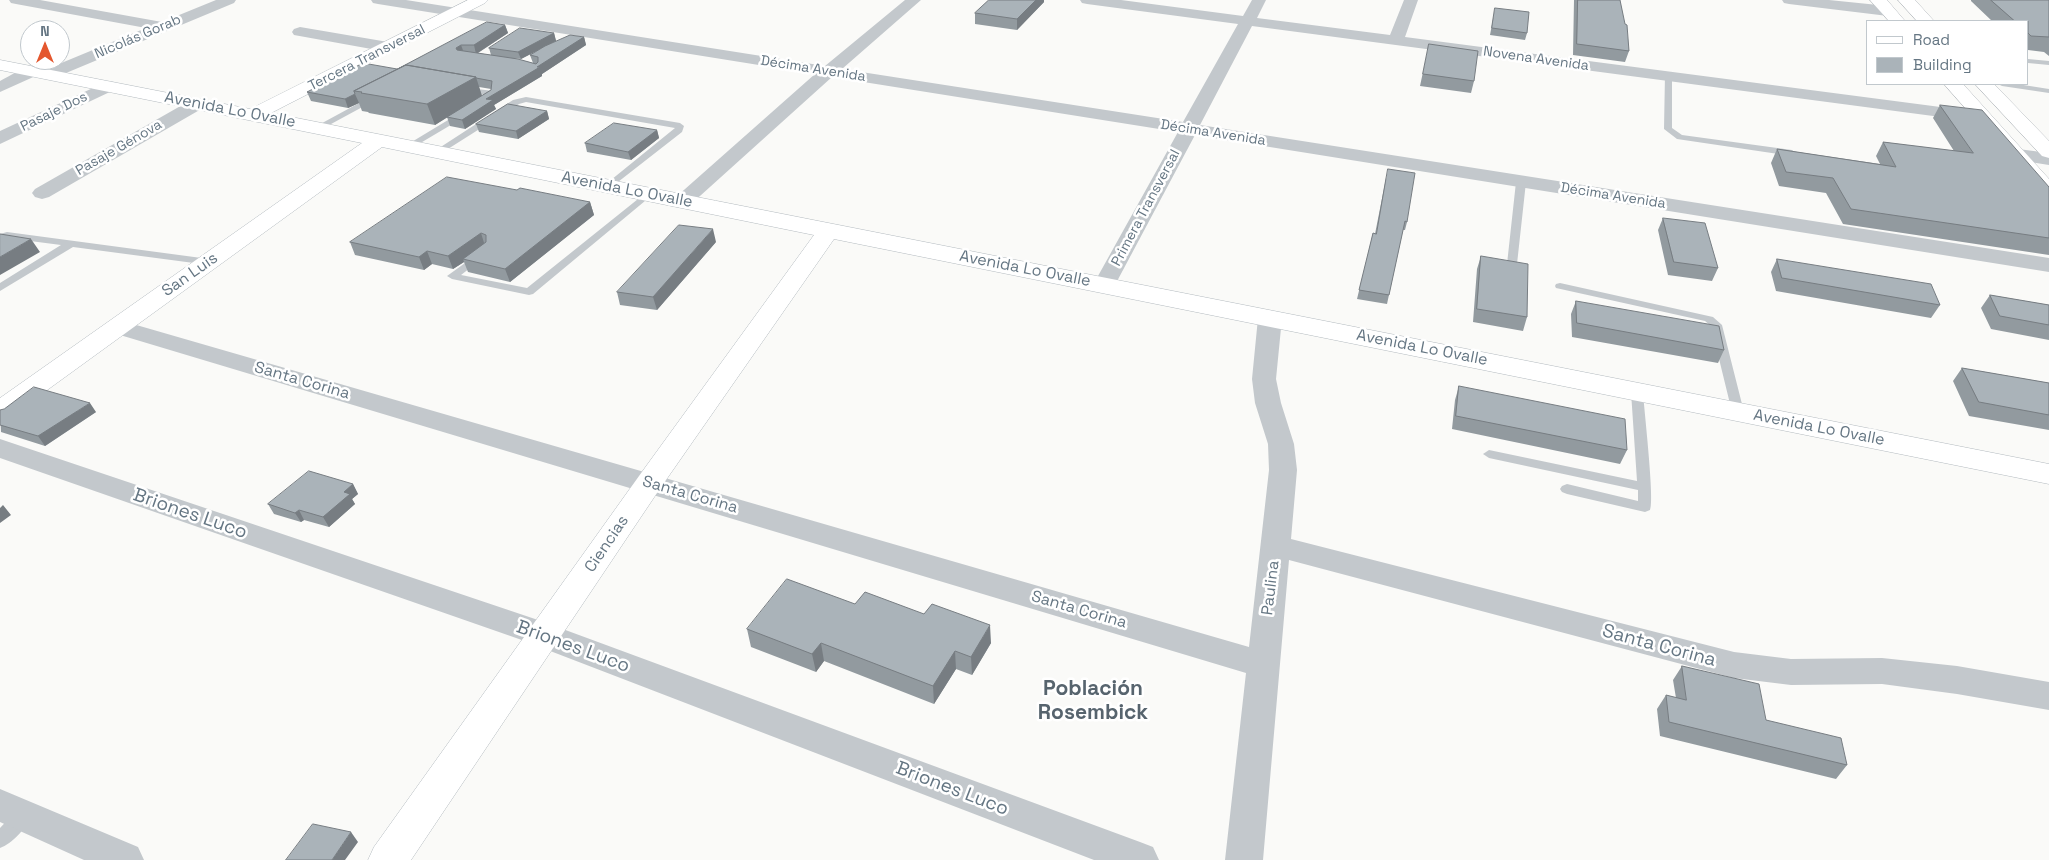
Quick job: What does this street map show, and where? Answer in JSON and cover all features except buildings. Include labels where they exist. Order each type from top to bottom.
[{"type":"main road","name":"Tercera Transversal","points":[[253,115],[480,0]]},
{"type":"main road","points":[[1906,0],[1925,20]]},
{"type":"main road","name":"Avenida Lo Ovalle","points":[[0,65],[2049,474]]},
{"type":"main road","points":[[1954,85],[2049,191]]},
{"type":"main road","points":[[1985,85],[2049,152]]},
{"type":"main road","name":"San Luis","points":[[0,411],[380,140]]},
{"type":"main road","name":"Ciencias","points":[[388,860],[649,483],[829,230]]},
{"type":"street","points":[[0,2],[5,0]]},
{"type":"street","points":[[16,0],[163,27]]},
{"type":"street","name":"Nicolás Gorab","points":[[0,87],[163,27],[228,0]]},
{"type":"street","name":"Décima Avenida","points":[[378,0],[456,12],[578,36],[828,72],[2049,265]]},
{"type":"street","points":[[683,201],[828,72],[914,0]]},
{"type":"street","name":"Novena Avenida","points":[[1087,0],[1984,118]]},
{"type":"street","name":"Primera Transversal","points":[[1104,285],[1259,0]]},
{"type":"street","points":[[1396,40],[1411,0]]},
{"type":"street","points":[[1789,0],[1888,11]]},
{"type":"street","points":[[300,32],[388,46]]},
{"type":"street","name":"Pasaje Dos","points":[[0,138],[108,86]]},
{"type":"street","name":"Pasaje Génova","points":[[42,193],[197,104]]},
{"type":"street","points":[[2018,155],[2049,159]]},
{"type":"street","name":"Paulina","points":[[1244,860],[1262,664],[1283,470],[1281,444],[1268,403],[1265,385],[1264,367],[1270,318]]},
{"type":"street","name":"Santa Corina","points":[[118,327],[1262,664]]},
{"type":"street","name":"Briones Luco","points":[[0,448],[544,635],[1140,860]]},
{"type":"street","name":"Santa Corina","points":[[1276,546],[1734,665],[1791,672],[1882,671],[1957,680],[2049,696]]},
{"type":"street","points":[[8,820],[124,860]]},
{"type":"lane","points":[[2029,61],[2049,63]]},
{"type":"lane","points":[[1668,76],[1668,129],[1672,133],[1680,137],[1797,154]]},
{"type":"lane","points":[[2009,85],[2049,91]]},
{"type":"lane","points":[[409,146],[491,96],[490,93],[453,86]]},
{"type":"lane","points":[[317,128],[384,93]]},
{"type":"lane","points":[[437,152],[516,102],[526,99],[680,126],[679,130],[609,186]]},
{"type":"lane","points":[[1512,264],[1521,182]]},
{"type":"lane","points":[[485,251],[452,276],[529,292],[648,194]]},
{"type":"lane","points":[[0,237],[7,235],[69,245],[209,262]]},
{"type":"lane","points":[[0,288],[69,245]]},
{"type":"lane","points":[[1560,286],[1709,319],[1716,325],[1738,412]]},
{"type":"lane","points":[[1567,489],[1645,506],[1637,392]]},
{"type":"lane","points":[[1489,454],[1644,487]]},
{"type":"district","name":"Población Rosembick","points":[[1093,701]]}]
